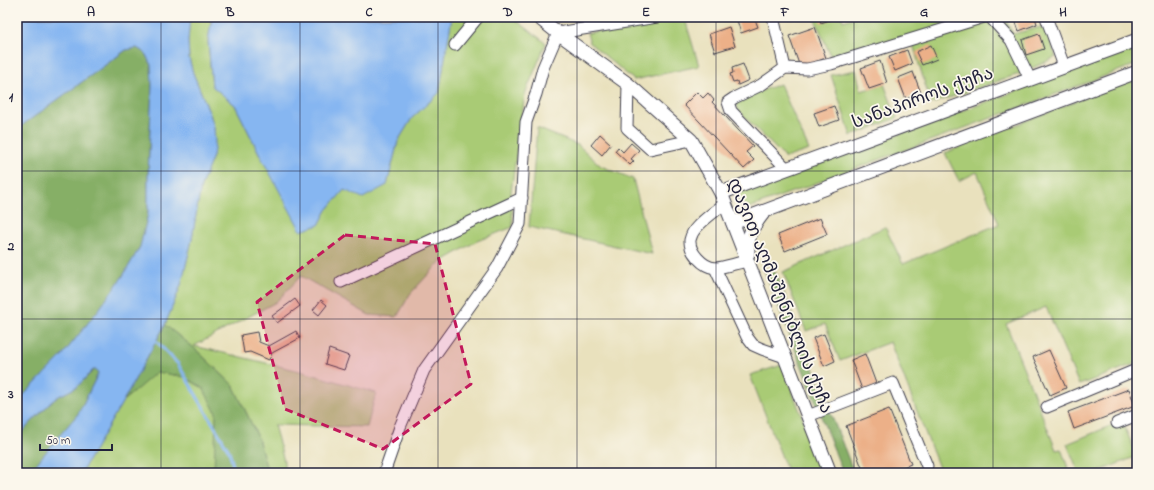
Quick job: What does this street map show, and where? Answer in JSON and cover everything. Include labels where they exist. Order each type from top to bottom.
[{"type":"main road","name":"დავით აღმაშენებლის ქუჩა","points":[[538,17],[628,84],[691,140],[723,198],[830,473]]},
{"type":"main road","name":"სანაპიროს ქუჩა","points":[[723,198],[786,168],[1137,40]]},
{"type":"main road","points":[[733,223],[1137,72]]},
{"type":"main road","points":[[748,261],[747,242],[753,225],[765,211]]},
{"type":"street","points":[[455,46],[478,17]]},
{"type":"street","points":[[384,473],[400,427],[424,370],[497,268],[520,224],[526,122],[543,68],[558,33],[632,19],[657,17]]},
{"type":"street","points":[[773,17],[785,68]]},
{"type":"street","points":[[786,168],[731,111],[728,102],[761,85],[785,68],[807,69],[831,64],[984,17]]},
{"type":"street","points":[[990,17],[1011,40],[1030,79]]},
{"type":"street","points":[[1046,17],[1064,66]]},
{"type":"street","points":[[628,84],[628,128],[650,149],[691,140]]},
{"type":"street","points":[[341,282],[522,198]]},
{"type":"street","points":[[723,198],[692,234],[690,241],[692,250],[706,265],[715,268],[748,261]]},
{"type":"street","points":[[715,268],[752,345],[762,350],[785,357]]},
{"type":"street","points":[[1047,407],[1137,370]]},
{"type":"street","points":[[808,416],[893,383],[927,466]]},
{"type":"street","points":[[1117,423],[1137,415]]},
{"type":"highlighted area","points":[[345,235],[435,244],[471,384],[383,449],[285,409],[257,302]]},
{"type":"green space","points":[[190,17],[212,17],[208,41],[212,86],[235,105],[261,157],[319,225],[327,210],[344,190],[387,185],[398,141],[412,118],[439,93],[452,17],[512,17],[546,43],[525,94],[511,192],[513,227],[477,241],[439,263],[410,294],[397,317],[369,315],[301,276],[276,302],[194,346],[300,371],[376,393],[367,427],[274,425],[284,461],[284,473],[268,473],[257,435],[233,385],[193,347],[167,327],[227,402],[253,473],[81,473],[165,325],[181,285],[191,244],[201,186],[213,156],[214,127],[193,73],[189,58],[188,41]]},
{"type":"green space","points":[[814,17],[842,17],[843,21],[855,17],[976,17],[833,61]]},
{"type":"green space","points":[[997,17],[1005,17],[1013,34],[1045,26],[1056,57],[1028,70]]},
{"type":"green space","points":[[985,18],[1005,39],[1022,73],[931,104],[912,41]]},
{"type":"green space","points":[[685,19],[699,66],[634,80],[590,43],[587,33]]},
{"type":"green space","points":[[1137,47],[1137,64],[746,209],[741,206],[737,197],[740,192]]},
{"type":"green space","points":[[137,48],[145,53],[151,65],[152,85],[148,214],[140,247],[123,276],[100,308],[61,357],[17,402],[17,129],[126,50]]},
{"type":"green space","points":[[856,70],[861,91],[884,84],[897,118],[851,136],[831,75]]},
{"type":"green space","points":[[1137,77],[1137,363],[1079,385],[1046,307],[1006,324],[1056,450],[1061,449],[1070,473],[941,473],[890,342],[840,361],[825,324],[806,331],[783,272],[885,227],[903,264],[999,224],[977,172],[959,181],[945,153]]},
{"type":"green space","points":[[780,84],[809,150],[785,158],[738,110],[736,102],[741,98]]},
{"type":"green space","points":[[537,128],[578,145],[601,166],[633,179],[652,254],[529,227]]},
{"type":"green space","points":[[764,269],[776,273],[854,473],[843,473]]},
{"type":"green space","points":[[165,325],[193,347],[233,385],[257,435],[268,473],[214,473],[216,413],[203,388],[184,377],[157,372],[123,401]]},
{"type":"green space","points":[[782,365],[824,473],[788,473],[750,375]]},
{"type":"green space","points":[[95,369],[97,370],[98,374],[78,414],[29,473],[17,473],[17,437],[51,402],[77,387]]},
{"type":"green space","points":[[1122,421],[1137,456],[1100,471],[1100,473],[1079,473],[1067,444]]},
{"type":"water","points":[[17,17],[190,17],[188,41],[189,58],[193,73],[214,127],[215,142],[213,156],[201,186],[191,244],[181,285],[165,325],[81,473],[29,473],[78,414],[98,374],[97,370],[93,370],[77,387],[51,402],[17,437],[17,402],[61,357],[100,308],[123,276],[140,247],[148,214],[152,85],[151,65],[145,53],[137,48],[126,50],[17,129]]},
{"type":"water","points":[[212,17],[452,17],[439,93],[412,118],[398,141],[387,185],[363,198],[344,190],[327,210],[319,225],[301,231],[235,105],[212,86],[208,41]]},
{"type":"building","points":[[736,17],[754,17],[758,27],[741,33]]},
{"type":"building","points":[[819,17],[838,17],[821,23]]},
{"type":"building","points":[[1014,17],[1035,17],[1037,24],[1019,31]]},
{"type":"building","points":[[729,27],[735,46],[715,52],[709,34]]},
{"type":"building","points":[[815,27],[826,58],[800,67],[789,36]]},
{"type":"building","points":[[1039,34],[1044,49],[1026,55],[1022,40]]},
{"type":"building","points":[[931,45],[937,59],[922,65],[916,52]]},
{"type":"building","points":[[907,50],[912,64],[895,71],[889,57]]},
{"type":"building","points":[[880,61],[887,83],[869,89],[861,68]]},
{"type":"building","points":[[743,64],[749,80],[738,85],[737,81],[733,82],[730,74],[733,73],[732,68]]},
{"type":"building","points":[[913,72],[921,93],[906,99],[898,78]]},
{"type":"building","points":[[697,92],[703,98],[708,93],[714,100],[712,102],[753,146],[746,152],[754,160],[744,169],[684,105]]},
{"type":"building","points":[[834,106],[839,120],[819,127],[814,113]]},
{"type":"building","points":[[600,134],[611,144],[602,155],[591,145]]},
{"type":"building","points":[[631,143],[639,150],[631,159],[634,161],[630,165],[615,151],[618,147],[623,152]]},
{"type":"building","points":[[820,218],[827,234],[785,251],[778,235]]},
{"type":"building","points":[[295,299],[300,306],[277,323],[272,316]]},
{"type":"building","points":[[321,300],[327,305],[319,315],[313,310]]},
{"type":"building","points":[[296,331],[300,338],[272,353],[269,360],[250,352],[244,353],[241,335],[257,332],[259,342],[269,346]]},
{"type":"building","points":[[824,334],[835,361],[824,366],[813,338]]},
{"type":"building","points":[[329,349],[349,356],[344,370],[325,364]]},
{"type":"building","points":[[1049,350],[1066,388],[1050,395],[1033,357]]},
{"type":"building","points":[[865,354],[877,386],[863,392],[851,360]]},
{"type":"building","points":[[1129,389],[1135,406],[1074,429],[1068,412]]},
{"type":"building","points":[[889,409],[911,464],[889,473],[864,473],[846,426]]},
{"type":"waterway","points":[[156,341],[178,364],[229,451],[235,473]]}]
